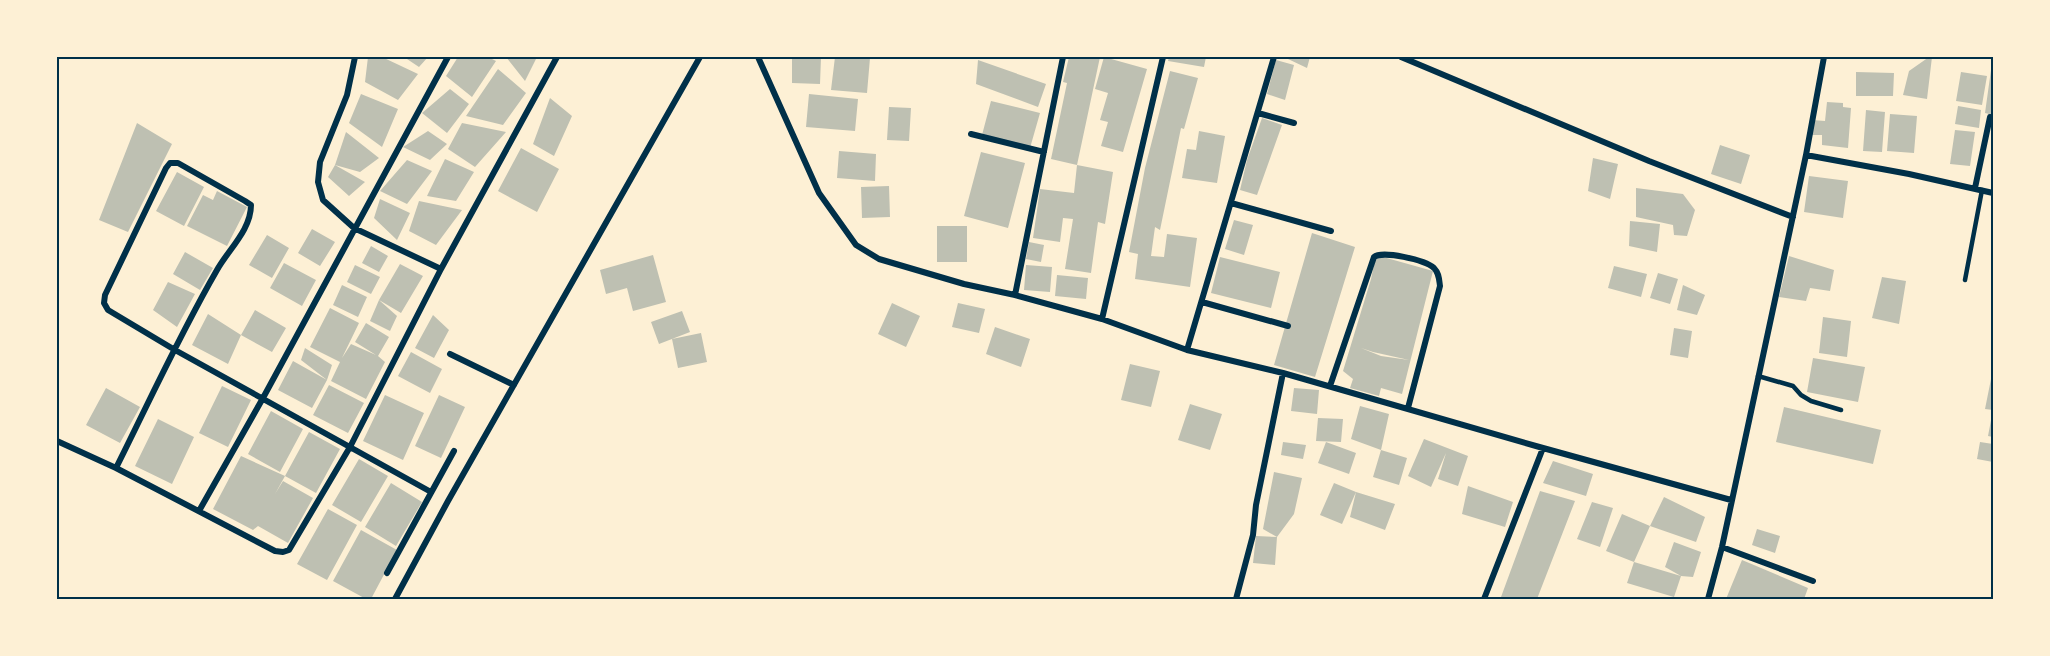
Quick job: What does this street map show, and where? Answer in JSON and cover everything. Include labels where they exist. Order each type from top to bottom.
[{"type":"street","points":[[355,57],[347,94],[320,162],[318,182],[323,200],[354,228],[441,268]]},
{"type":"street","points":[[199,511],[448,57]]},
{"type":"street","points":[[57,441],[116,468],[275,551],[289,550],[350,447],[441,268],[556,57]]},
{"type":"street","points":[[395,599],[448,501],[700,57]]},
{"type":"street","points":[[758,57],[819,193],[856,245],[879,260],[1015,295],[1102,320],[1187,350],[1283,373],[1731,500]]},
{"type":"street","points":[[1015,295],[1063,57]]},
{"type":"street","points":[[1102,320],[1163,57]]},
{"type":"street","points":[[1187,350],[1274,57]]},
{"type":"street","points":[[1401,57],[1649,161],[1793,217]]},
{"type":"street","points":[[1708,599],[1722,547],[1793,217],[1824,57]]},
{"type":"street","points":[[1258,113],[1294,123]]},
{"type":"street","points":[[1975,188],[1990,117]]},
{"type":"street","points":[[971,134],[1044,152]]},
{"type":"street","points":[[1806,155],[1993,193]]},
{"type":"street","points":[[116,468],[175,350],[217,270],[245,228],[251,205],[178,164],[171,163],[166,168],[105,295],[104,303],[113,314],[175,350],[431,492]]},
{"type":"street","points":[[1231,203],[1331,231]]},
{"type":"street","points":[[1330,386],[1374,257],[1379,253],[1407,257],[1432,267],[1438,274],[1440,286],[1408,408]]},
{"type":"street","points":[[1202,302],[1288,326]]},
{"type":"street","points":[[450,354],[514,385]]},
{"type":"street","points":[[1236,599],[1253,535],[1256,505],[1283,373]]},
{"type":"street","points":[[1484,599],[1543,448]]},
{"type":"street","points":[[387,573],[454,451]]},
{"type":"street","points":[[1722,547],[1814,581]]},
{"type":"lane","points":[[1965,280],[1982,190]]},
{"type":"lane","points":[[1758,376],[1793,386],[1811,402],[1841,410]]},
{"type":"building","points":[[368,57],[382,57],[418,74],[398,100],[365,82]]},
{"type":"building","points":[[404,57],[428,57],[419,67]]},
{"type":"building","points":[[458,57],[488,57],[496,61],[472,97],[446,76]]},
{"type":"building","points":[[506,57],[537,57],[525,81]]},
{"type":"building","points":[[792,57],[821,57],[820,84],[792,83]]},
{"type":"building","points":[[835,57],[870,58],[867,93],[831,90]]},
{"type":"building","points":[[1069,57],[1100,57],[1077,165],[1051,159],[1067,83],[1063,82]]},
{"type":"building","points":[[1104,57],[1147,69],[1123,152],[1101,146],[1108,122],[1100,120],[1108,93],[1095,89]]},
{"type":"building","points":[[1169,57],[1206,57],[1204,67],[1168,61]]},
{"type":"building","points":[[1289,57],[1310,57],[1307,68],[1288,59]]},
{"type":"building","points":[[1932,57],[1927,99],[1903,95],[1909,71]]},
{"type":"building","points":[[978,60],[1046,84],[1038,107],[976,84]]},
{"type":"building","points":[[1276,60],[1294,65],[1285,100],[1267,94]]},
{"type":"building","points":[[498,69],[526,93],[503,125],[466,116]]},
{"type":"building","points":[[1991,70],[1993,70],[1993,115],[1985,113]]},
{"type":"building","points":[[1170,71],[1198,78],[1184,129],[1181,128],[1160,230],[1155,227],[1151,256],[1164,257],[1167,234],[1197,238],[1190,287],[1135,279],[1138,254],[1129,252],[1145,168]]},
{"type":"building","points":[[1856,72],[1894,73],[1893,96],[1856,96]]},
{"type":"building","points":[[1961,72],[1987,76],[1982,105],[1956,101]]},
{"type":"building","points":[[450,89],[469,104],[447,133],[422,113]]},
{"type":"building","points":[[361,94],[398,109],[382,147],[349,123]]},
{"type":"building","points":[[809,94],[858,99],[855,131],[806,127]]},
{"type":"building","points":[[550,98],[572,116],[554,156],[533,144]]},
{"type":"building","points":[[991,101],[1040,113],[1030,148],[982,135]]},
{"type":"building","points":[[1827,102],[1843,103],[1843,107],[1851,108],[1848,148],[1822,145],[1822,135],[1812,135],[1812,120],[1825,121]]},
{"type":"building","points":[[1958,106],[1981,110],[1979,128],[1955,124]]},
{"type":"building","points":[[889,107],[911,108],[909,141],[887,140]]},
{"type":"building","points":[[1866,110],[1885,112],[1882,152],[1863,151]]},
{"type":"building","points":[[1890,114],[1917,116],[1914,153],[1887,151]]},
{"type":"building","points":[[1262,118],[1282,125],[1257,195],[1240,190],[1247,160]]},
{"type":"building","points":[[137,123],[172,144],[128,232],[99,220]]},
{"type":"building","points":[[462,123],[506,132],[475,167],[448,149]]},
{"type":"building","points":[[1955,130],[1975,132],[1970,166],[1950,164]]},
{"type":"building","points":[[428,131],[447,144],[430,160],[403,147]]},
{"type":"building","points":[[1199,131],[1225,136],[1217,183],[1182,178],[1187,149],[1196,150]]},
{"type":"building","points":[[346,132],[379,158],[360,172],[335,165]]},
{"type":"building","points":[[1720,145],[1750,155],[1741,184],[1711,174]]},
{"type":"building","points":[[521,148],[559,169],[537,212],[498,191]]},
{"type":"building","points":[[839,151],[876,154],[875,181],[837,178]]},
{"type":"building","points":[[981,152],[1025,163],[1008,228],[964,216]]},
{"type":"building","points":[[1593,158],[1618,164],[1610,199],[1588,191]]},
{"type":"building","points":[[445,159],[474,172],[456,201],[427,196]]},
{"type":"building","points":[[407,160],[432,171],[407,204],[380,191]]},
{"type":"building","points":[[335,165],[365,182],[349,196],[328,177]]},
{"type":"building","points":[[1077,165],[1113,172],[1105,224],[1098,222],[1091,273],[1065,269],[1073,219],[1063,218],[1060,242],[1033,238],[1040,189],[1074,193]]},
{"type":"building","points":[[177,172],[204,187],[184,226],[156,211]]},
{"type":"building","points":[[1809,176],[1848,181],[1843,218],[1804,212]]},
{"type":"building","points":[[889,186],[890,217],[862,218],[861,187]]},
{"type":"building","points":[[1636,188],[1683,194],[1695,210],[1687,236],[1674,235],[1673,225],[1636,217]]},
{"type":"building","points":[[217,191],[247,207],[227,246],[187,226],[203,195],[213,200]]},
{"type":"building","points":[[380,199],[410,213],[397,240],[374,218]]},
{"type":"building","points":[[419,201],[462,210],[436,245],[409,231]]},
{"type":"building","points":[[1234,220],[1253,225],[1244,255],[1225,249]]},
{"type":"building","points":[[1630,221],[1660,224],[1657,252],[1629,246]]},
{"type":"building","points":[[937,226],[967,226],[967,262],[937,262]]},
{"type":"building","points":[[312,229],[335,242],[320,266],[298,253]]},
{"type":"building","points":[[1312,233],[1355,247],[1315,377],[1274,365]]},
{"type":"building","points":[[267,235],[289,248],[272,278],[249,265]]},
{"type":"building","points":[[1029,242],[1044,245],[1041,262],[1026,259]]},
{"type":"building","points":[[371,246],[388,256],[379,272],[362,263]]},
{"type":"building","points":[[185,252],[213,268],[200,290],[173,274]]},
{"type":"building","points":[[653,255],[666,302],[633,311],[627,288],[606,294],[600,270]]},
{"type":"building","points":[[1376,255],[1433,271],[1402,394],[1381,388],[1379,396],[1350,388],[1353,379],[1343,371]],"holes":[[[1361,348],[1409,360],[1381,356]]]},
{"type":"building","points":[[1789,256],[1834,270],[1830,291],[1810,288],[1806,301],[1779,297]]},
{"type":"building","points":[[1220,257],[1280,272],[1271,308],[1211,293]]},
{"type":"building","points":[[284,263],[316,280],[302,306],[270,288]]},
{"type":"building","points":[[400,264],[423,276],[401,313],[379,300]]},
{"type":"building","points":[[355,265],[380,277],[371,294],[347,282]]},
{"type":"building","points":[[1026,265],[1052,267],[1050,292],[1024,290]]},
{"type":"building","points":[[1614,266],[1647,274],[1641,297],[1608,288]]},
{"type":"building","points":[[1658,273],[1678,279],[1670,304],[1650,298]]},
{"type":"building","points":[[1057,275],[1088,278],[1086,299],[1055,296]]},
{"type":"building","points":[[1882,277],[1906,281],[1899,324],[1872,318]]},
{"type":"building","points":[[168,282],[195,294],[177,327],[153,310]]},
{"type":"building","points":[[342,285],[367,297],[358,317],[333,305]]},
{"type":"building","points":[[1683,285],[1705,295],[1697,315],[1677,310]]},
{"type":"building","points":[[379,300],[397,316],[390,331],[370,321]]},
{"type":"building","points":[[892,303],[920,316],[906,347],[878,334]]},
{"type":"building","points":[[958,303],[985,309],[979,333],[952,327]]},
{"type":"building","points":[[330,308],[359,323],[342,358],[351,344],[376,355],[355,342],[366,323],[389,337],[378,356],[385,362],[366,399],[331,381],[340,362],[310,347]]},
{"type":"building","points":[[255,310],[286,328],[272,352],[241,335]]},
{"type":"building","points":[[682,311],[690,332],[659,344],[651,322]]},
{"type":"building","points":[[208,314],[241,335],[228,364],[192,345]]},
{"type":"building","points":[[433,315],[449,330],[434,358],[415,348]]},
{"type":"building","points":[[1823,317],[1851,321],[1847,357],[1819,353]]},
{"type":"building","points":[[995,327],[1030,339],[1021,367],[986,354]]},
{"type":"building","points":[[1674,328],[1692,331],[1688,358],[1670,355]]},
{"type":"building","points":[[701,333],[707,362],[678,368],[672,339]]},
{"type":"building","points":[[305,348],[332,365],[327,380],[301,360]]},
{"type":"building","points":[[411,352],[442,369],[430,393],[398,376]]},
{"type":"building","points":[[1813,358],[1865,367],[1858,402],[1807,392]]},
{"type":"building","points":[[293,361],[327,380],[312,408],[278,390]]},
{"type":"building","points":[[1130,364],[1160,371],[1151,407],[1121,400]]},
{"type":"building","points":[[1993,374],[1993,410],[1985,409]]},
{"type":"building","points":[[329,385],[364,403],[348,433],[313,415]]},
{"type":"building","points":[[222,386],[251,400],[228,447],[199,433]]},
{"type":"building","points":[[106,388],[140,407],[120,443],[86,425]]},
{"type":"building","points":[[1294,388],[1319,390],[1317,414],[1291,411]]},
{"type":"building","points":[[385,395],[424,413],[403,460],[363,441]]},
{"type":"building","points":[[439,395],[465,407],[441,458],[415,446]]},
{"type":"building","points":[[1190,404],[1222,414],[1210,450],[1178,440]]},
{"type":"building","points":[[1360,406],[1389,414],[1381,450],[1351,439]]},
{"type":"building","points":[[1784,407],[1881,430],[1873,464],[1776,442]]},
{"type":"building","points":[[271,411],[303,429],[280,472],[248,454]]},
{"type":"building","points":[[1993,415],[1993,437],[1988,436]]},
{"type":"building","points":[[1318,418],[1343,419],[1341,442],[1316,441]]},
{"type":"building","points":[[158,419],[194,437],[172,484],[135,466]]},
{"type":"building","points":[[309,432],[340,449],[316,493],[285,476]]},
{"type":"building","points":[[1424,439],[1468,456],[1458,486],[1438,479],[1446,453],[1431,487],[1408,476]]},
{"type":"building","points":[[1283,442],[1306,445],[1303,459],[1281,455]]},
{"type":"building","points":[[1326,442],[1356,453],[1349,474],[1318,463]]},
{"type":"building","points":[[1980,442],[1993,444],[1993,462],[1977,459]]},
{"type":"building","points":[[1381,450],[1407,458],[1399,485],[1373,477]]},
{"type":"building","points":[[241,456],[285,476],[275,494],[283,481],[313,498],[288,543],[258,526],[253,530],[213,509]]},
{"type":"building","points":[[359,459],[388,476],[361,522],[332,505]]},
{"type":"building","points":[[1553,461],[1593,474],[1586,496],[1543,483]]},
{"type":"building","points":[[1274,472],[1302,478],[1294,514],[1277,537],[1263,529]]},
{"type":"building","points":[[391,483],[422,502],[396,546],[365,527]]},
{"type":"building","points":[[1334,483],[1356,492],[1342,524],[1320,515]]},
{"type":"building","points":[[1468,486],[1513,502],[1505,527],[1462,514]]},
{"type":"building","points":[[1540,491],[1575,501],[1537,599],[1501,597]]},
{"type":"building","points":[[1356,492],[1395,504],[1385,530],[1350,517]]},
{"type":"building","points":[[1664,497],[1705,517],[1696,542],[1650,526]]},
{"type":"building","points":[[1592,502],[1613,508],[1600,547],[1577,539]]},
{"type":"building","points":[[328,509],[357,525],[327,580],[297,564]]},
{"type":"building","points":[[1622,514],[1650,526],[1634,562],[1606,551]]},
{"type":"building","points":[[1757,529],[1780,536],[1775,553],[1752,545]]},
{"type":"building","points":[[361,530],[397,550],[371,599],[366,599],[333,581]]},
{"type":"building","points":[[1256,536],[1277,537],[1275,565],[1253,563]]},
{"type":"building","points":[[1674,542],[1701,552],[1693,577],[1681,576],[1665,567]]},
{"type":"building","points":[[1742,560],[1808,588],[1804,599],[1726,599]]},
{"type":"building","points":[[1634,562],[1681,576],[1674,597],[1627,583]]}]
